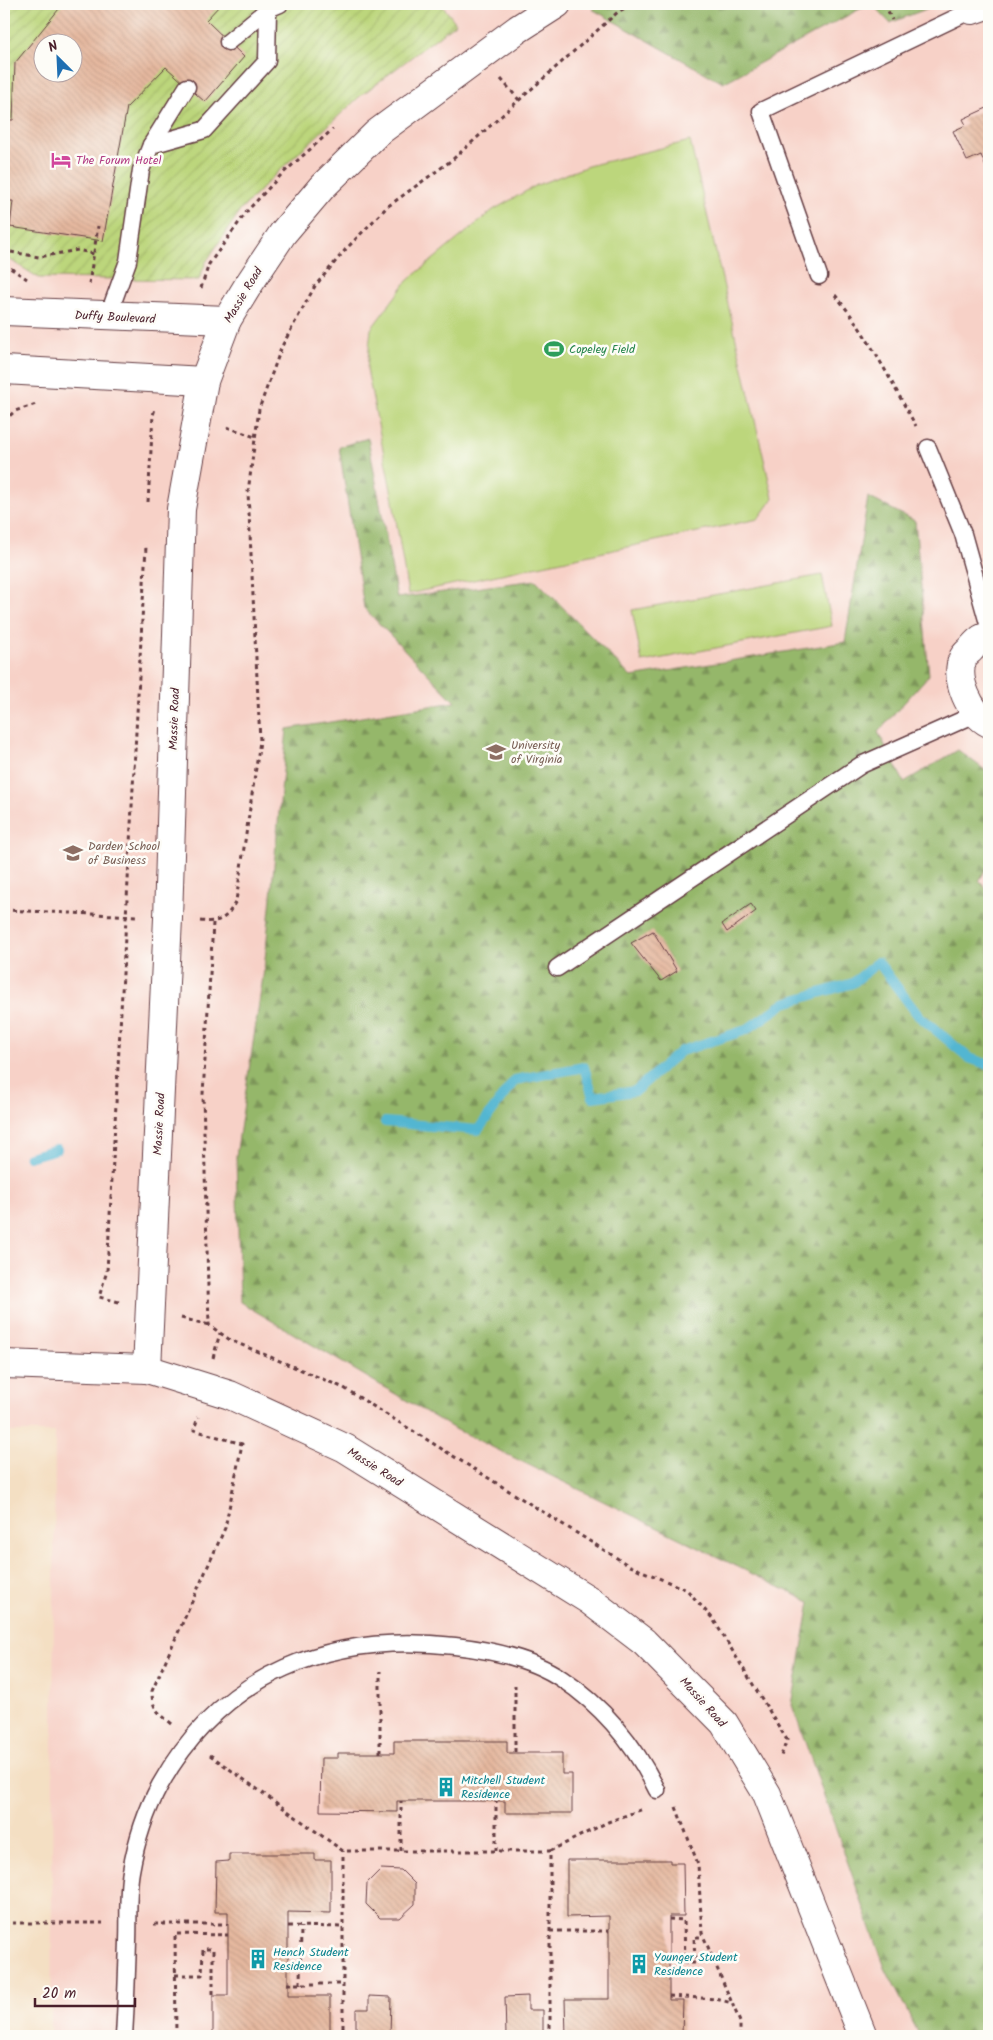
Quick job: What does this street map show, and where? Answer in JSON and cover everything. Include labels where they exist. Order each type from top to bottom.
[{"type":"street","name":"Massie Road","points":[[557,4],[518,29],[378,133],[322,187],[283,233],[227,320],[204,381],[181,509],[168,918],[147,1369],[230,1395],[345,1448],[589,1600],[644,1642],[724,1723],[767,1794],[863,2036]]},
{"type":"street","name":"Duffy Boulevard","points":[[4,312],[227,320]]},
{"type":"street","points":[[4,370],[204,381]]},
{"type":"street","points":[[984,718],[968,700],[961,677],[963,658],[980,638],[989,636]]},
{"type":"street","points":[[4,1364],[147,1369]]},
{"type":"lane","points":[[228,42],[274,6]]},
{"type":"lane","points":[[151,145],[204,130],[267,61],[274,6]]},
{"type":"lane","points":[[819,276],[761,111],[981,7]]},
{"type":"lane","points":[[108,316],[128,261],[141,170],[151,145],[187,87]]},
{"type":"lane","points":[[928,448],[963,534],[989,627]]},
{"type":"lane","points":[[557,968],[861,766],[984,718]]},
{"type":"lane","points":[[124,2036],[131,1873],[141,1828],[159,1786],[178,1755],[208,1721],[243,1691],[282,1668],[316,1655],[358,1646],[420,1642],[473,1648],[515,1658],[560,1678],[596,1704],[626,1737],[663,1795]]},
{"type":"path","points":[[198,921],[213,923],[228,916],[236,901],[260,741],[248,492],[259,410],[282,346],[315,286],[346,249],[387,207],[452,160],[619,11],[634,4]]},
{"type":"path","points":[[501,78],[519,100]]},
{"type":"path","points":[[4,213],[12,214]]},
{"type":"path","points":[[89,284],[98,226]]},
{"type":"path","points":[[4,248],[11,252],[38,257],[78,250],[94,254]]},
{"type":"path","points":[[819,276],[849,311],[928,448]]},
{"type":"path","points":[[148,503],[153,415],[156,405]]},
{"type":"path","points":[[219,424],[255,437]]},
{"type":"path","points":[[146,542],[107,1271],[99,1297],[209,1325],[230,1340],[344,1388],[628,1565],[688,1590],[713,1619],[786,1740],[767,1794]]},
{"type":"path","points":[[4,910],[140,917]]},
{"type":"path","points":[[209,1325],[203,1094],[213,923]]},
{"type":"path","points":[[220,1333],[194,1430],[242,1444],[225,1528],[152,1691],[155,1710],[191,1741],[344,1851],[550,1851],[663,1795],[675,1803],[698,1864],[702,1932],[740,2022],[740,2036]]},
{"type":"path","points":[[380,1645],[380,1753]]},
{"type":"path","points":[[515,1658],[515,1752]]},
{"type":"path","points":[[401,1851],[402,1801]]},
{"type":"path","points":[[496,1801],[496,1851]]},
{"type":"path","points":[[343,2036],[344,1851]]},
{"type":"path","points":[[550,1851],[550,2036]]},
{"type":"path","points":[[669,1919],[684,1920],[686,1963],[695,1963],[694,1937],[704,1937]]},
{"type":"path","points":[[288,1926],[343,1926]]},
{"type":"path","points":[[300,1984],[301,1927]]},
{"type":"path","points":[[550,1931],[609,1931]]},
{"type":"path","points":[[176,2036],[175,1934],[228,1935]]},
{"type":"path","points":[[175,1975],[202,1975],[203,1949],[213,1949],[213,1995]]},
{"type":"path","points":[[288,1984],[343,1984]]},
{"type":"path","points":[[669,1996],[716,1999],[732,2003]]},
{"type":"shaded area","name":"University of Virginia","points":[[4,4],[989,4],[989,2036],[51,2036],[55,1432],[4,1432]]},
{"type":"green space","points":[[4,4],[441,4],[456,23],[359,97],[274,176],[240,211],[206,262],[199,280],[39,278],[4,256]]},
{"type":"green space","points":[[602,4],[869,4],[723,83],[592,9]]},
{"type":"green space","points":[[872,4],[939,4],[890,23]]},
{"type":"green space","name":"Copeley Field","points":[[690,141],[773,498],[758,519],[408,594],[392,495],[367,369],[371,329],[407,281],[493,210],[537,185],[588,166]]},
{"type":"green space","points":[[368,438],[397,598],[536,580],[631,677],[845,642],[868,497],[915,521],[929,675],[878,732],[904,782],[958,750],[989,773],[989,864],[979,881],[989,892],[989,2036],[920,2036],[885,1968],[792,1705],[810,1602],[453,1428],[240,1302],[236,1156],[264,970],[287,729],[455,702],[364,608],[339,447]]},
{"type":"green space","points":[[822,575],[832,626],[642,662],[632,610]]},
{"type":"building","name":"The Forum Hotel","points":[[63,4],[221,4],[206,20],[244,57],[205,102],[166,67],[127,107],[103,241],[10,227],[13,201],[4,201],[4,120],[13,120],[15,63],[32,42],[32,82],[82,82],[82,32],[40,32]]},
{"type":"building","points":[[989,107],[989,169],[987,170],[981,155],[967,161],[953,131],[966,125],[963,119]]},
{"type":"building","points":[[751,904],[756,911],[727,932],[722,924]]},
{"type":"building","points":[[653,931],[677,971],[661,981],[631,943]]},
{"type":"building","name":"Mitchell Student Residence","points":[[394,1741],[507,1741],[507,1753],[562,1753],[562,1774],[572,1774],[572,1813],[505,1813],[505,1801],[397,1801],[397,1812],[320,1811],[321,1758],[338,1758],[338,1753],[394,1753]]},
{"type":"building","name":"Hench Student Residence","points":[[229,1854],[315,1854],[315,1860],[331,1860],[331,1913],[288,1912],[288,1996],[330,1996],[330,2036],[213,2036],[213,1995],[228,1995],[228,1912],[215,1912],[216,1862],[229,1861]]},
{"type":"building","name":"Younger Student Residence","points":[[567,1860],[670,1860],[670,1863],[683,1863],[684,1916],[669,1916],[669,2000],[683,2000],[682,2036],[566,2036],[565,1999],[609,1999],[609,1916],[567,1917]]},
{"type":"building","points":[[381,1869],[401,1870],[415,1884],[415,1904],[400,1918],[380,1918],[366,1904],[367,1883]]},
{"type":"building","points":[[369,1996],[391,1997],[390,2036],[356,2036],[356,2009],[369,2009]]},
{"type":"building","points":[[528,1996],[528,2010],[543,2010],[543,2036],[506,2036],[505,1997]]},
{"type":"waterway","points":[[385,1122],[478,1130],[515,1080],[584,1067],[593,1097],[635,1091],[681,1051],[746,1030],[785,1003],[853,983],[878,962],[918,1015],[969,1058],[989,1065]]},
{"type":"waterway","points":[[29,1157],[57,1149]]},
{"type":"place","name":"The Forum Hotel","points":[[61,160]]},
{"type":"place","name":"Copeley Field","points":[[554,349]]},
{"type":"place","name":"University of Virginia","points":[[496,752]]},
{"type":"place","name":"Darden School of Business","points":[[73,853]]},
{"type":"place","name":"Mitchell Student Residence","points":[[446,1787]]},
{"type":"place","name":"Hench Student Residence","points":[[258,1959]]},
{"type":"place","name":"Younger Student Residence","points":[[639,1964]]}]
